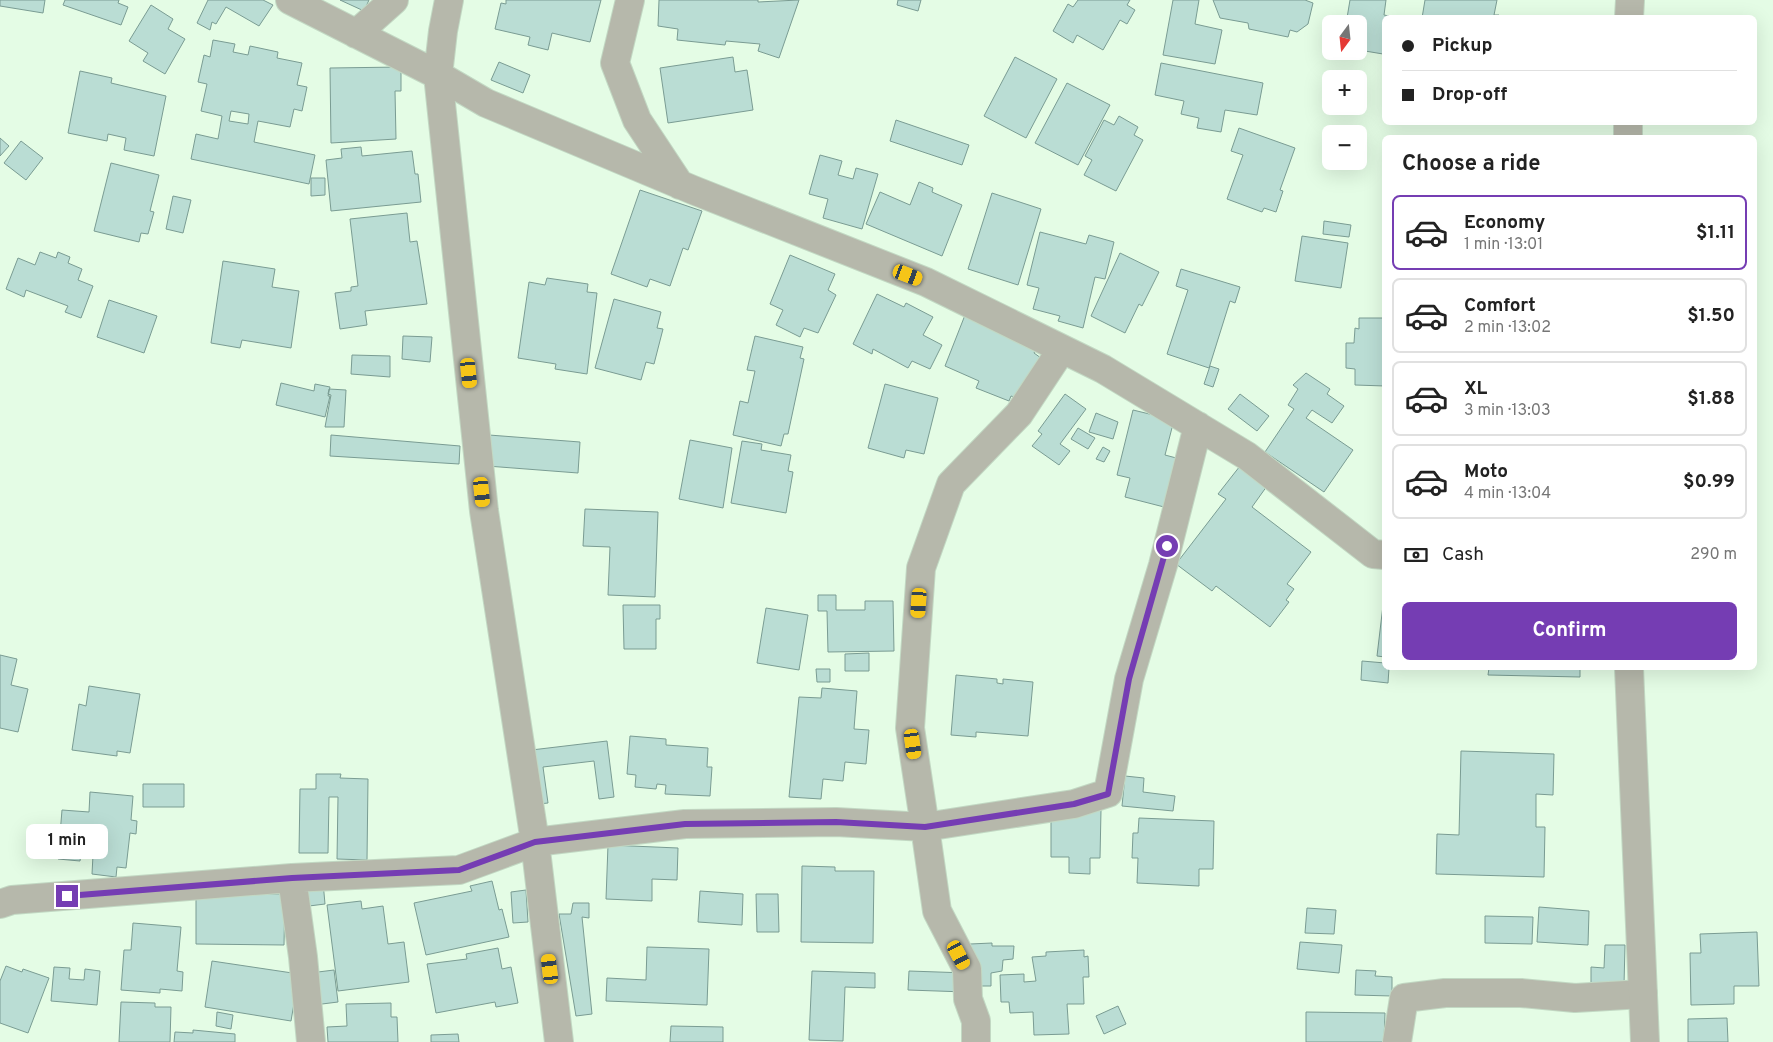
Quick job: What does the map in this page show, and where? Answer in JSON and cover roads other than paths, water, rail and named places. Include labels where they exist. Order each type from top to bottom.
[{"type":"street","points":[[290,0],[438,75],[486,103],[680,185],[926,282],[1103,368],[1248,456],[1373,554],[1382,555]]},
{"type":"street","points":[[356,34],[394,0]]},
{"type":"street","points":[[450,0],[443,31],[438,75],[484,511],[535,842],[559,1042]]},
{"type":"street","points":[[630,0],[615,63],[638,120],[680,185]]},
{"type":"street","points":[[1630,0],[1630,15]]},
{"type":"street","points":[[976,1042],[976,1021],[968,998],[967,969],[937,912],[910,728],[921,568],[951,484],[1019,414],[1062,349]]},
{"type":"street","points":[[0,904],[12,900],[292,878],[459,870],[535,842],[685,824],[836,822],[925,827],[1074,804],[1108,794],[1129,679],[1163,565],[1198,426]]},
{"type":"street","points":[[1628,670],[1645,1042]]},
{"type":"street","points":[[292,878],[304,957],[311,1042]]},
{"type":"street","points":[[1397,1042],[1404,998],[1445,993],[1521,993],[1575,998],[1643,994]]}]
